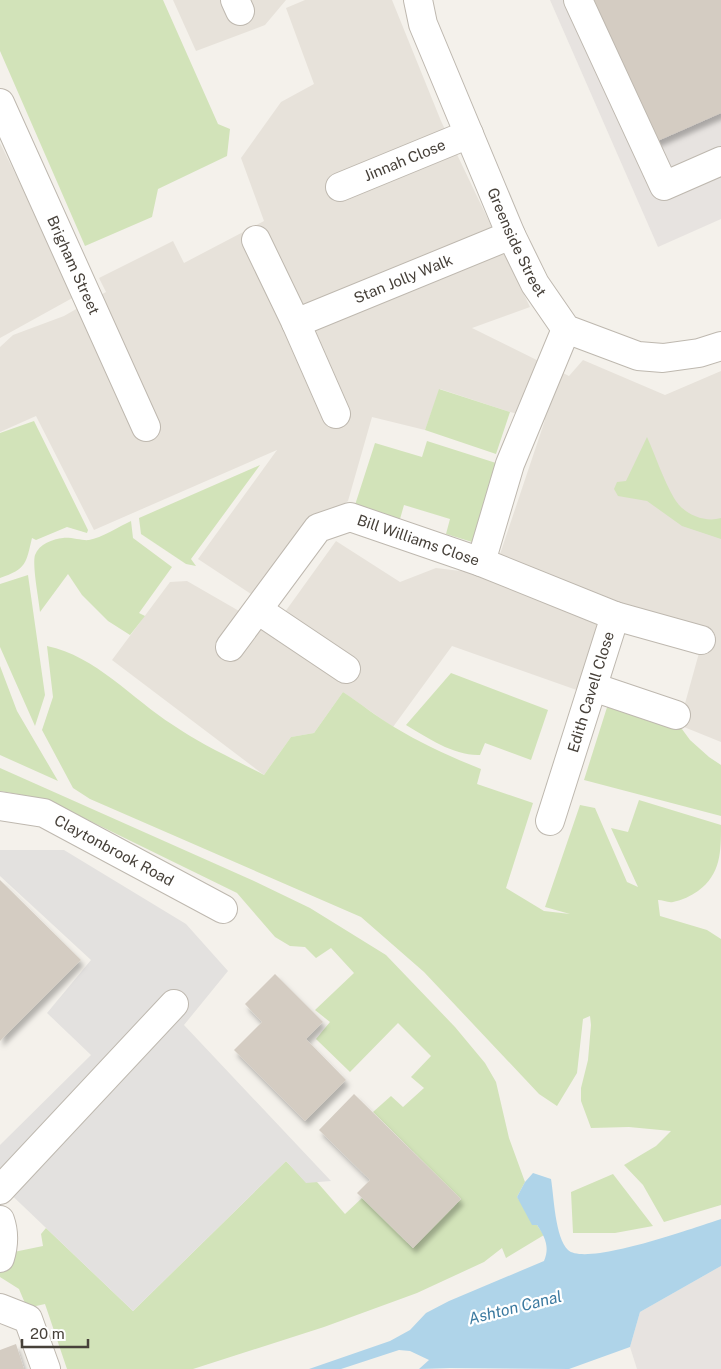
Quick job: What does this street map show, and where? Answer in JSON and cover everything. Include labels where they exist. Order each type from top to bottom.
[{"type":"street","name":"Greenside Street","points":[[418,0],[423,24],[511,235],[535,284],[566,329]]},
{"type":"street","points":[[578,0],[664,186],[721,161]]},
{"type":"street","name":"Brigham Street","points":[[0,103],[146,427]]},
{"type":"street","name":"Jinnah Close","points":[[340,187],[469,134]]},
{"type":"street","name":"Stan Jolly Walk","points":[[296,323],[511,235]]},
{"type":"street","points":[[256,240],[296,323],[336,414]]},
{"type":"street","points":[[566,329],[638,356],[664,358],[699,353],[721,346]]},
{"type":"street","name":"Bill Williams Close","points":[[230,647],[318,528],[350,517],[481,562],[510,464],[566,329]]},
{"type":"street","name":"Edith Cavell Close","points":[[481,562],[615,616],[550,820]]},
{"type":"street","points":[[258,610],[346,669]]},
{"type":"street","points":[[615,616],[701,640]]},
{"type":"street","points":[[592,687],[676,715]]},
{"type":"street","name":"Claytonbrook Road","points":[[0,806],[44,813],[223,909]]},
{"type":"street","points":[[0,1190],[174,1004]]},
{"type":"street","points":[[0,1220],[4,1230],[4,1246],[0,1258]]},
{"type":"street","points":[[0,1308],[28,1319],[46,1369]]},
{"type":"shaded area","points":[[173,0],[286,0],[265,25],[196,51]]},
{"type":"shaded area","points":[[305,0],[392,0],[441,121],[530,307],[472,328],[569,376],[583,360],[665,395],[721,371],[721,742],[679,725],[704,635],[628,617],[605,700],[452,646],[393,727],[343,692],[314,733],[291,737],[264,775],[112,660],[170,582],[187,581],[272,630],[336,541],[400,582],[436,568],[493,575],[545,420],[510,412],[440,389],[425,430],[372,417],[348,501],[306,529],[251,594],[198,559],[277,450],[94,530],[36,416],[0,432],[0,347],[13,335],[64,316],[106,292],[99,278],[173,241],[184,263],[264,221],[241,158],[281,102],[314,84],[286,8]]},
{"type":"shaded area","points":[[550,0],[721,0],[721,219],[658,247]]},
{"type":"shaded area","points":[[0,143],[76,296],[0,338]]},
{"type":"shaded area","points":[[0,850],[64,850],[186,924],[228,971],[184,1025],[331,1181],[306,1183],[286,1161],[133,1311],[0,1184],[0,1145],[91,1055],[47,1013],[91,960],[0,876]]},
{"type":"shaded area","points":[[721,1266],[721,1369],[637,1369],[630,1347],[640,1312]]},
{"type":"green space","points":[[0,0],[163,0],[218,124],[230,129],[227,156],[158,189],[152,217],[85,246],[0,51]]},
{"type":"green space","points":[[439,389],[510,412],[496,454],[425,430]]},
{"type":"green space","points":[[34,421],[88,530],[87,533],[67,527],[36,540],[32,538],[24,564],[16,571],[0,578],[0,433]]},
{"type":"green space","points":[[647,437],[666,483],[678,504],[694,516],[708,519],[721,518],[721,539],[682,526],[647,501],[618,496],[614,489],[617,482],[626,481]]},
{"type":"green space","points":[[427,441],[496,463],[472,542],[446,534],[450,519],[404,505],[400,519],[355,505],[375,443],[422,457]]},
{"type":"green space","points":[[260,465],[191,559],[196,566],[186,564],[141,534],[139,518]]},
{"type":"green space","points":[[131,521],[133,538],[172,567],[139,613],[145,616],[130,635],[108,621],[82,595],[68,574],[40,612],[34,560],[40,548],[51,541],[59,539],[94,539]]},
{"type":"green space","points":[[28,575],[45,695],[35,726],[0,647],[0,584]]},
{"type":"green space","points":[[47,646],[65,651],[82,659],[183,732],[264,775],[291,737],[314,733],[343,692],[381,719],[405,733],[437,750],[481,769],[477,784],[533,803],[506,888],[544,911],[570,914],[545,907],[580,805],[595,808],[627,882],[638,887],[611,828],[628,832],[639,800],[721,825],[721,844],[718,862],[706,884],[695,893],[680,900],[671,902],[658,900],[660,916],[707,930],[721,939],[721,1205],[664,1222],[643,1185],[624,1165],[656,1146],[671,1131],[629,1127],[591,1128],[581,1101],[581,1088],[588,1060],[590,1016],[583,1019],[577,1073],[557,1106],[539,1094],[424,972],[361,917],[90,799],[73,788],[42,730],[53,697]]},
{"type":"green space","points":[[0,666],[17,711],[58,781],[0,755]]},
{"type":"green space","points":[[451,673],[548,710],[531,760],[485,743],[480,755],[461,753],[432,740],[406,725]]},
{"type":"green space","points":[[609,701],[679,725],[690,740],[721,765],[721,816],[584,780]]},
{"type":"green space","points":[[0,768],[254,881],[310,908],[386,955],[455,1027],[485,1063],[496,1082],[509,1138],[525,1182],[517,1197],[544,1235],[506,1258],[502,1248],[484,1262],[417,1293],[324,1327],[193,1369],[67,1369],[45,1304],[27,1308],[19,1289],[0,1277],[0,1272],[9,1253],[43,1246],[41,1234],[46,1228],[133,1311],[286,1161],[306,1182],[317,1182],[345,1214],[362,1198],[413,1248],[461,1199],[373,1112],[391,1096],[403,1107],[424,1088],[411,1077],[431,1056],[398,1023],[350,1072],[316,1039],[330,1022],[315,1010],[354,973],[331,948],[316,958],[305,947],[290,946],[275,937],[237,893],[45,799],[0,791]]},
{"type":"green space","points":[[613,1174],[653,1226],[615,1233],[573,1233],[571,1192]]},
{"type":"water","name":"Ashton Canal","points":[[533,1173],[551,1179],[560,1236],[568,1250],[579,1254],[618,1250],[721,1219],[721,1266],[640,1312],[630,1347],[569,1369],[419,1369],[429,1360],[410,1351],[399,1350],[341,1369],[309,1369],[390,1341],[410,1330],[426,1313],[449,1301],[544,1261],[547,1247],[544,1238],[537,1225],[532,1225],[517,1197],[525,1182]]},
{"type":"building","points":[[589,0],[721,0],[721,113],[653,143]]},
{"type":"building","points":[[0,880],[81,960],[0,1041]]},
{"type":"building","points":[[275,974],[323,1022],[306,1039],[346,1080],[305,1121],[234,1050],[262,1022],[245,1004]]},
{"type":"building","points":[[354,1094],[461,1199],[413,1248],[357,1193],[370,1180],[319,1130]]},
{"type":"building","points":[[16,1344],[24,1369],[0,1369],[0,1350]]}]
